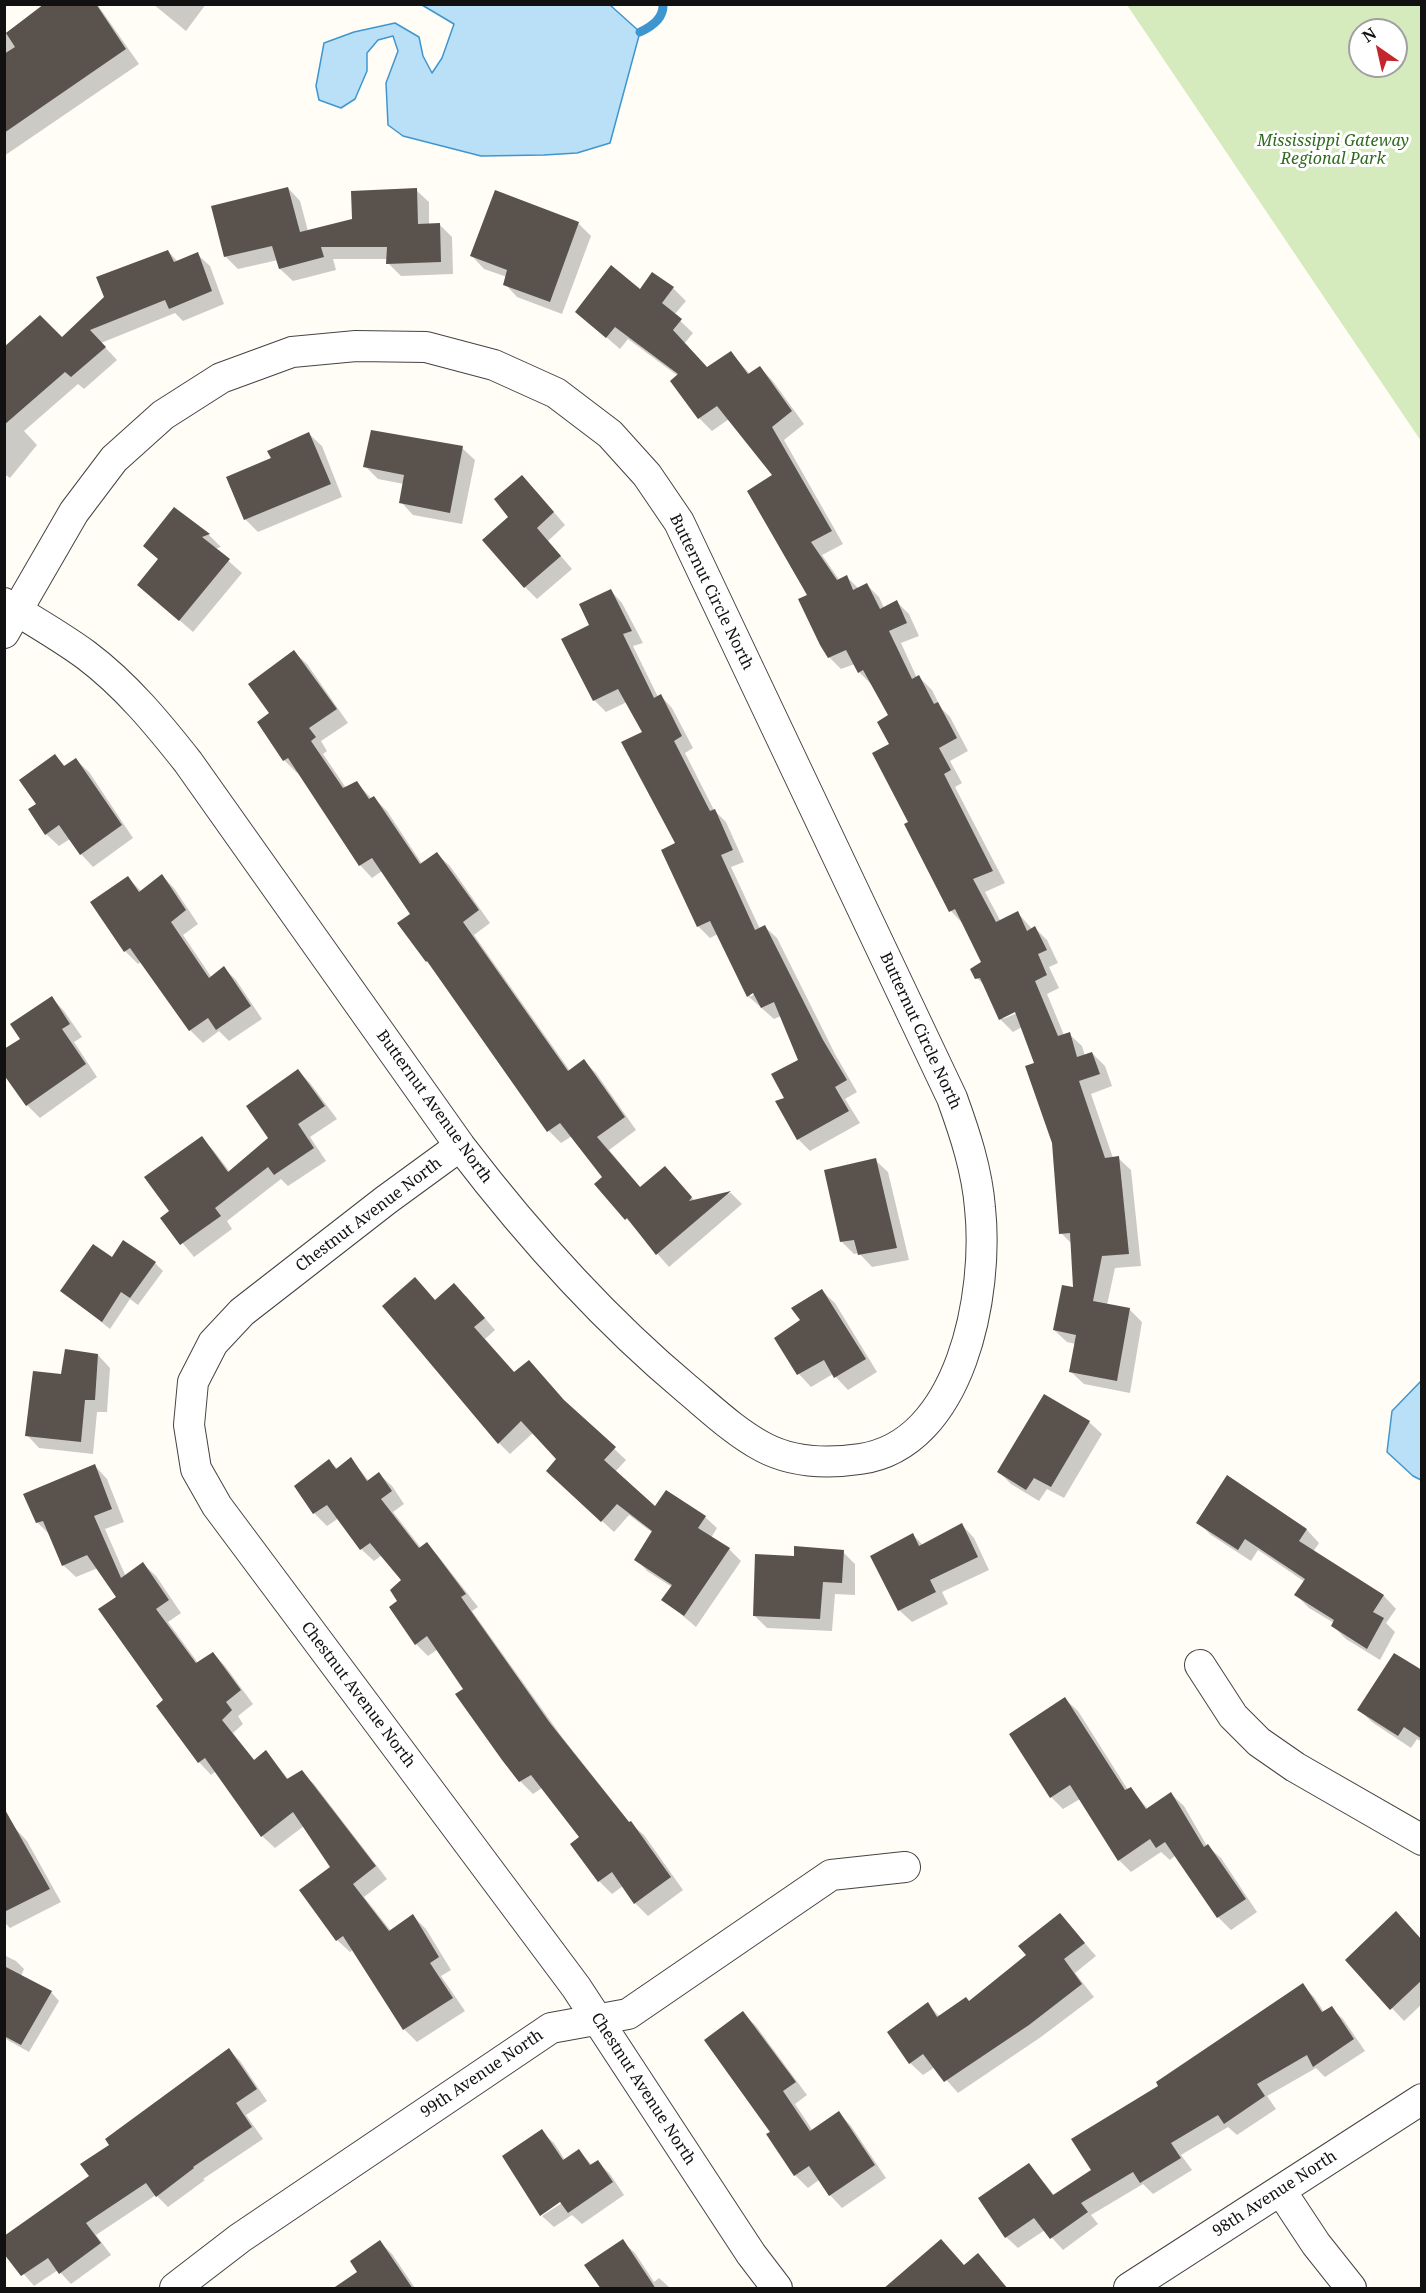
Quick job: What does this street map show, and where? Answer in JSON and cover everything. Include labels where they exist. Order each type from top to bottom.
[{"type":"street","name":"Butternut Circle North","points":[[9,616],[74,512],[114,459],[163,415],[221,378],[292,352],[356,346],[426,347],[494,365],[556,393],[610,434],[647,475],[679,522],[952,1098],[968,1142],[980,1208],[983,1249],[979,1289],[973,1323],[962,1357],[951,1384],[936,1409]]},
{"type":"street","name":"Butternut Avenue North","points":[[9,616],[87,656],[151,715],[195,771],[460,1146],[520,1223],[556,1264],[661,1367],[719,1416],[763,1447],[788,1457],[829,1463],[868,1458],[893,1448],[922,1429],[936,1409]]},
{"type":"street","name":"Chestnut Avenue North","points":[[460,1146],[386,1200],[242,1312],[213,1343],[193,1382],[189,1425],[195,1469],[217,1506],[555,1958],[597,2018],[751,2254],[777,2289]]},
{"type":"street","points":[[1200,1665],[1233,1716],[1259,1742],[1295,1767],[1422,1840]]},
{"type":"street","name":"99th Avenue North","points":[[175,2289],[240,2238],[551,2028],[628,2014],[831,1875],[905,1867]]},
{"type":"street","name":"98th Avenue North","points":[[1129,2289],[1422,2099]]},
{"type":"street","points":[[1281,2191],[1316,2244],[1351,2289]]},
{"type":"green space","name":"Mississippi Gateway Regional Park","points":[[1127,5],[1421,5],[1421,441]]},
{"type":"water","points":[[422,5],[610,5],[640,32],[610,143],[577,153],[481,156],[403,136],[388,125],[386,83],[398,51],[393,36],[378,40],[367,53],[367,71],[355,99],[341,108],[319,100],[316,86],[324,43],[354,32],[395,23],[419,37],[423,56],[432,73],[442,58],[454,24]]},
{"type":"water","points":[[1421,1381],[1421,1480],[1413,1476],[1387,1452],[1392,1411]]},
{"type":"building","points":[[44,4],[96,4],[126,49],[4,133],[4,54],[15,47],[6,33]]},
{"type":"building","points":[[288,187],[300,232],[352,219],[351,191],[417,188],[418,224],[440,223],[441,262],[386,264],[387,247],[321,247],[324,257],[279,269],[272,246],[224,257],[211,206]]},
{"type":"building","points":[[495,190],[579,222],[550,302],[503,285],[507,270],[470,256]]},
{"type":"building","points":[[168,250],[174,262],[198,252],[212,291],[169,309],[165,300],[90,330],[106,347],[71,377],[65,372],[4,425],[4,347],[40,315],[62,337],[104,297],[96,277]]},
{"type":"building","points":[[611,265],[640,289],[652,272],[674,287],[662,303],[682,319],[673,330],[707,367],[731,351],[748,374],[760,366],[792,411],[772,427],[832,531],[811,542],[837,580],[847,575],[853,590],[867,583],[880,609],[897,600],[907,623],[889,631],[912,679],[919,675],[934,704],[938,702],[957,738],[939,748],[951,770],[944,774],[993,871],[973,879],[996,922],[1018,911],[1027,931],[1035,926],[1047,950],[1038,954],[1047,975],[1035,981],[1058,1036],[1070,1032],[1077,1057],[1092,1052],[1100,1074],[1079,1081],[1105,1158],[1119,1156],[1129,1254],[1102,1256],[1093,1301],[1130,1308],[1117,1381],[1069,1372],[1076,1335],[1053,1330],[1062,1285],[1073,1287],[1070,1233],[1059,1234],[1052,1143],[1025,1066],[1034,1063],[1015,1012],[999,1020],[980,978],[975,979],[970,969],[981,962],[955,909],[949,912],[904,824],[908,822],[872,753],[889,744],[877,722],[888,715],[863,670],[858,673],[846,650],[828,658],[820,645],[798,599],[807,595],[747,491],[772,475],[717,406],[698,419],[670,381],[678,374],[615,327],[606,338],[575,312]]},
{"type":"building","points":[[371,430],[463,446],[450,513],[399,503],[404,475],[363,467]]},
{"type":"building","points":[[309,432],[331,484],[244,520],[226,477],[271,458],[267,451]]},
{"type":"building","points":[[522,475],[554,512],[537,528],[561,556],[524,588],[482,540],[508,517],[494,499]]},
{"type":"building","points":[[174,507],[210,534],[202,537],[230,559],[179,621],[137,585],[158,559],[143,546]]},
{"type":"building","points":[[611,589],[632,631],[623,634],[654,698],[661,694],[682,736],[674,741],[710,811],[715,809],[733,850],[721,855],[755,930],[765,925],[823,1040],[847,1080],[835,1087],[849,1111],[797,1140],[775,1101],[784,1098],[771,1074],[798,1060],[774,1002],[761,1008],[753,993],[747,997],[710,921],[697,927],[661,850],[675,843],[621,742],[642,732],[618,689],[593,701],[561,639],[589,625],[579,604]]},
{"type":"building","points":[[294,650],[337,709],[309,728],[316,737],[311,741],[343,788],[357,781],[369,799],[374,796],[420,864],[437,852],[479,910],[463,922],[568,1071],[584,1059],[625,1117],[597,1137],[640,1187],[665,1166],[692,1197],[689,1201],[731,1191],[656,1255],[627,1218],[625,1220],[594,1184],[602,1177],[560,1123],[547,1132],[427,961],[397,923],[410,914],[372,858],[359,866],[288,758],[283,761],[257,722],[269,713],[248,684]]},
{"type":"building","points":[[55,754],[64,766],[76,758],[122,825],[80,855],[59,825],[45,835],[28,809],[36,804],[19,780]]},
{"type":"building","points":[[162,874],[186,910],[171,922],[209,978],[224,966],[251,1006],[216,1030],[208,1018],[189,1031],[130,948],[124,952],[90,902],[128,876],[139,892]]},
{"type":"building","points":[[52,996],[70,1024],[62,1029],[86,1064],[26,1106],[4,1075],[4,1049],[20,1039],[10,1024]]},
{"type":"building","points":[[298,1069],[325,1106],[298,1124],[314,1148],[274,1175],[268,1167],[215,1208],[221,1216],[180,1245],[160,1218],[169,1211],[144,1177],[202,1136],[228,1172],[268,1138],[246,1106]]},
{"type":"building","points":[[876,1158],[897,1248],[858,1255],[854,1240],[840,1242],[824,1170]]},
{"type":"building","points":[[123,1240],[156,1262],[130,1298],[121,1292],[102,1322],[60,1291],[93,1244],[112,1257]]},
{"type":"building","points":[[415,1277],[435,1300],[454,1283],[485,1318],[474,1327],[514,1372],[529,1360],[564,1400],[616,1447],[604,1460],[655,1506],[666,1490],[706,1516],[698,1528],[730,1548],[684,1616],[661,1600],[672,1585],[634,1560],[652,1531],[617,1504],[601,1522],[546,1471],[556,1459],[521,1421],[498,1444],[382,1306]]},
{"type":"building","points":[[822,1289],[866,1359],[834,1378],[824,1360],[797,1375],[774,1338],[800,1320],[791,1308]]},
{"type":"building","points":[[65,1349],[98,1354],[95,1400],[85,1400],[81,1442],[25,1436],[33,1371],[61,1374]]},
{"type":"building","points":[[1044,1394],[1090,1421],[1051,1487],[1034,1478],[1026,1490],[997,1472]]},
{"type":"building","points":[[351,1457],[367,1481],[379,1472],[392,1491],[381,1499],[419,1548],[427,1542],[466,1594],[461,1597],[550,1723],[629,1822],[631,1821],[671,1877],[634,1904],[612,1872],[598,1882],[570,1844],[579,1837],[531,1775],[519,1782],[502,1760],[455,1694],[463,1689],[427,1636],[415,1645],[389,1607],[397,1601],[390,1590],[401,1580],[370,1543],[360,1550],[327,1505],[313,1514],[294,1486],[329,1459],[336,1469]]},
{"type":"building","points":[[95,1464],[112,1509],[94,1516],[121,1578],[143,1562],[169,1600],[156,1609],[196,1663],[213,1652],[241,1690],[226,1702],[232,1710],[222,1720],[254,1760],[266,1750],[287,1779],[302,1770],[376,1866],[353,1884],[389,1931],[413,1914],[439,1957],[430,1963],[453,1998],[403,2030],[343,1936],[336,1941],[299,1890],[330,1867],[293,1812],[261,1837],[205,1758],[198,1763],[156,1706],[163,1700],[98,1609],[116,1597],[87,1555],[62,1566],[43,1521],[36,1523],[23,1494]]},
{"type":"building","points":[[1227,1475],[1307,1529],[1299,1541],[1384,1595],[1373,1612],[1384,1618],[1367,1649],[1331,1626],[1334,1620],[1294,1595],[1305,1579],[1245,1539],[1238,1550],[1196,1523]]},
{"type":"building","points":[[962,1523],[978,1557],[930,1580],[936,1592],[898,1611],[870,1556],[913,1533],[919,1546]]},
{"type":"building","points":[[794,1546],[844,1550],[842,1583],[823,1582],[820,1619],[753,1616],[755,1554],[794,1556]]},
{"type":"building","points":[[1394,1653],[1422,1670],[1422,1739],[1404,1727],[1398,1736],[1357,1710]]},
{"type":"building","points":[[1065,1697],[1125,1790],[1131,1787],[1146,1809],[1171,1792],[1204,1847],[1208,1844],[1246,1899],[1217,1918],[1165,1842],[1156,1848],[1150,1839],[1118,1861],[1070,1785],[1050,1798],[1009,1734]]},
{"type":"building","points":[[4,1808],[50,1889],[4,1912]]},
{"type":"building","points":[[1396,1911],[1422,1940],[1422,1980],[1390,2010],[1345,1960]]},
{"type":"building","points":[[1060,1913],[1085,1943],[1064,1959],[1082,1984],[1029,2025],[944,2082],[923,2054],[909,2064],[887,2032],[928,2002],[937,2017],[966,1997],[969,2001],[1026,1955],[1018,1946]]},
{"type":"building","points":[[4,1966],[52,1991],[21,2045],[4,2036]]},
{"type":"building","points":[[1303,1983],[1322,2012],[1332,2006],[1354,2039],[1313,2067],[1307,2055],[1257,2084],[1265,2096],[1224,2124],[1218,2115],[1171,2143],[1181,2158],[1140,2183],[1133,2172],[1081,2203],[1088,2212],[1050,2239],[1034,2218],[1005,2238],[978,2198],[1029,2163],[1053,2195],[1091,2170],[1071,2139],[1158,2086],[1156,2082]]},
{"type":"building","points":[[743,2011],[796,2082],[783,2091],[810,2131],[839,2111],[875,2165],[829,2196],[809,2166],[794,2176],[766,2134],[770,2132],[704,2040]]},
{"type":"building","points":[[229,2048],[257,2089],[236,2103],[252,2127],[193,2167],[156,2197],[146,2183],[86,2223],[101,2243],[59,2274],[48,2258],[21,2276],[4,2254],[4,2236],[89,2176],[80,2164],[109,2145],[105,2139]]},
{"type":"building","points":[[542,2129],[563,2160],[579,2149],[590,2165],[598,2160],[613,2182],[568,2213],[560,2202],[540,2216],[502,2156]]},
{"type":"building","points":[[623,2239],[656,2289],[601,2289],[584,2265]]},
{"type":"building","points":[[941,2239],[964,2265],[978,2253],[1008,2289],[883,2289]]},
{"type":"building","points":[[380,2240],[413,2289],[332,2289],[357,2272],[350,2261]]},
{"type":"waterway","points":[[640,32],[659,18],[663,4]]}]
